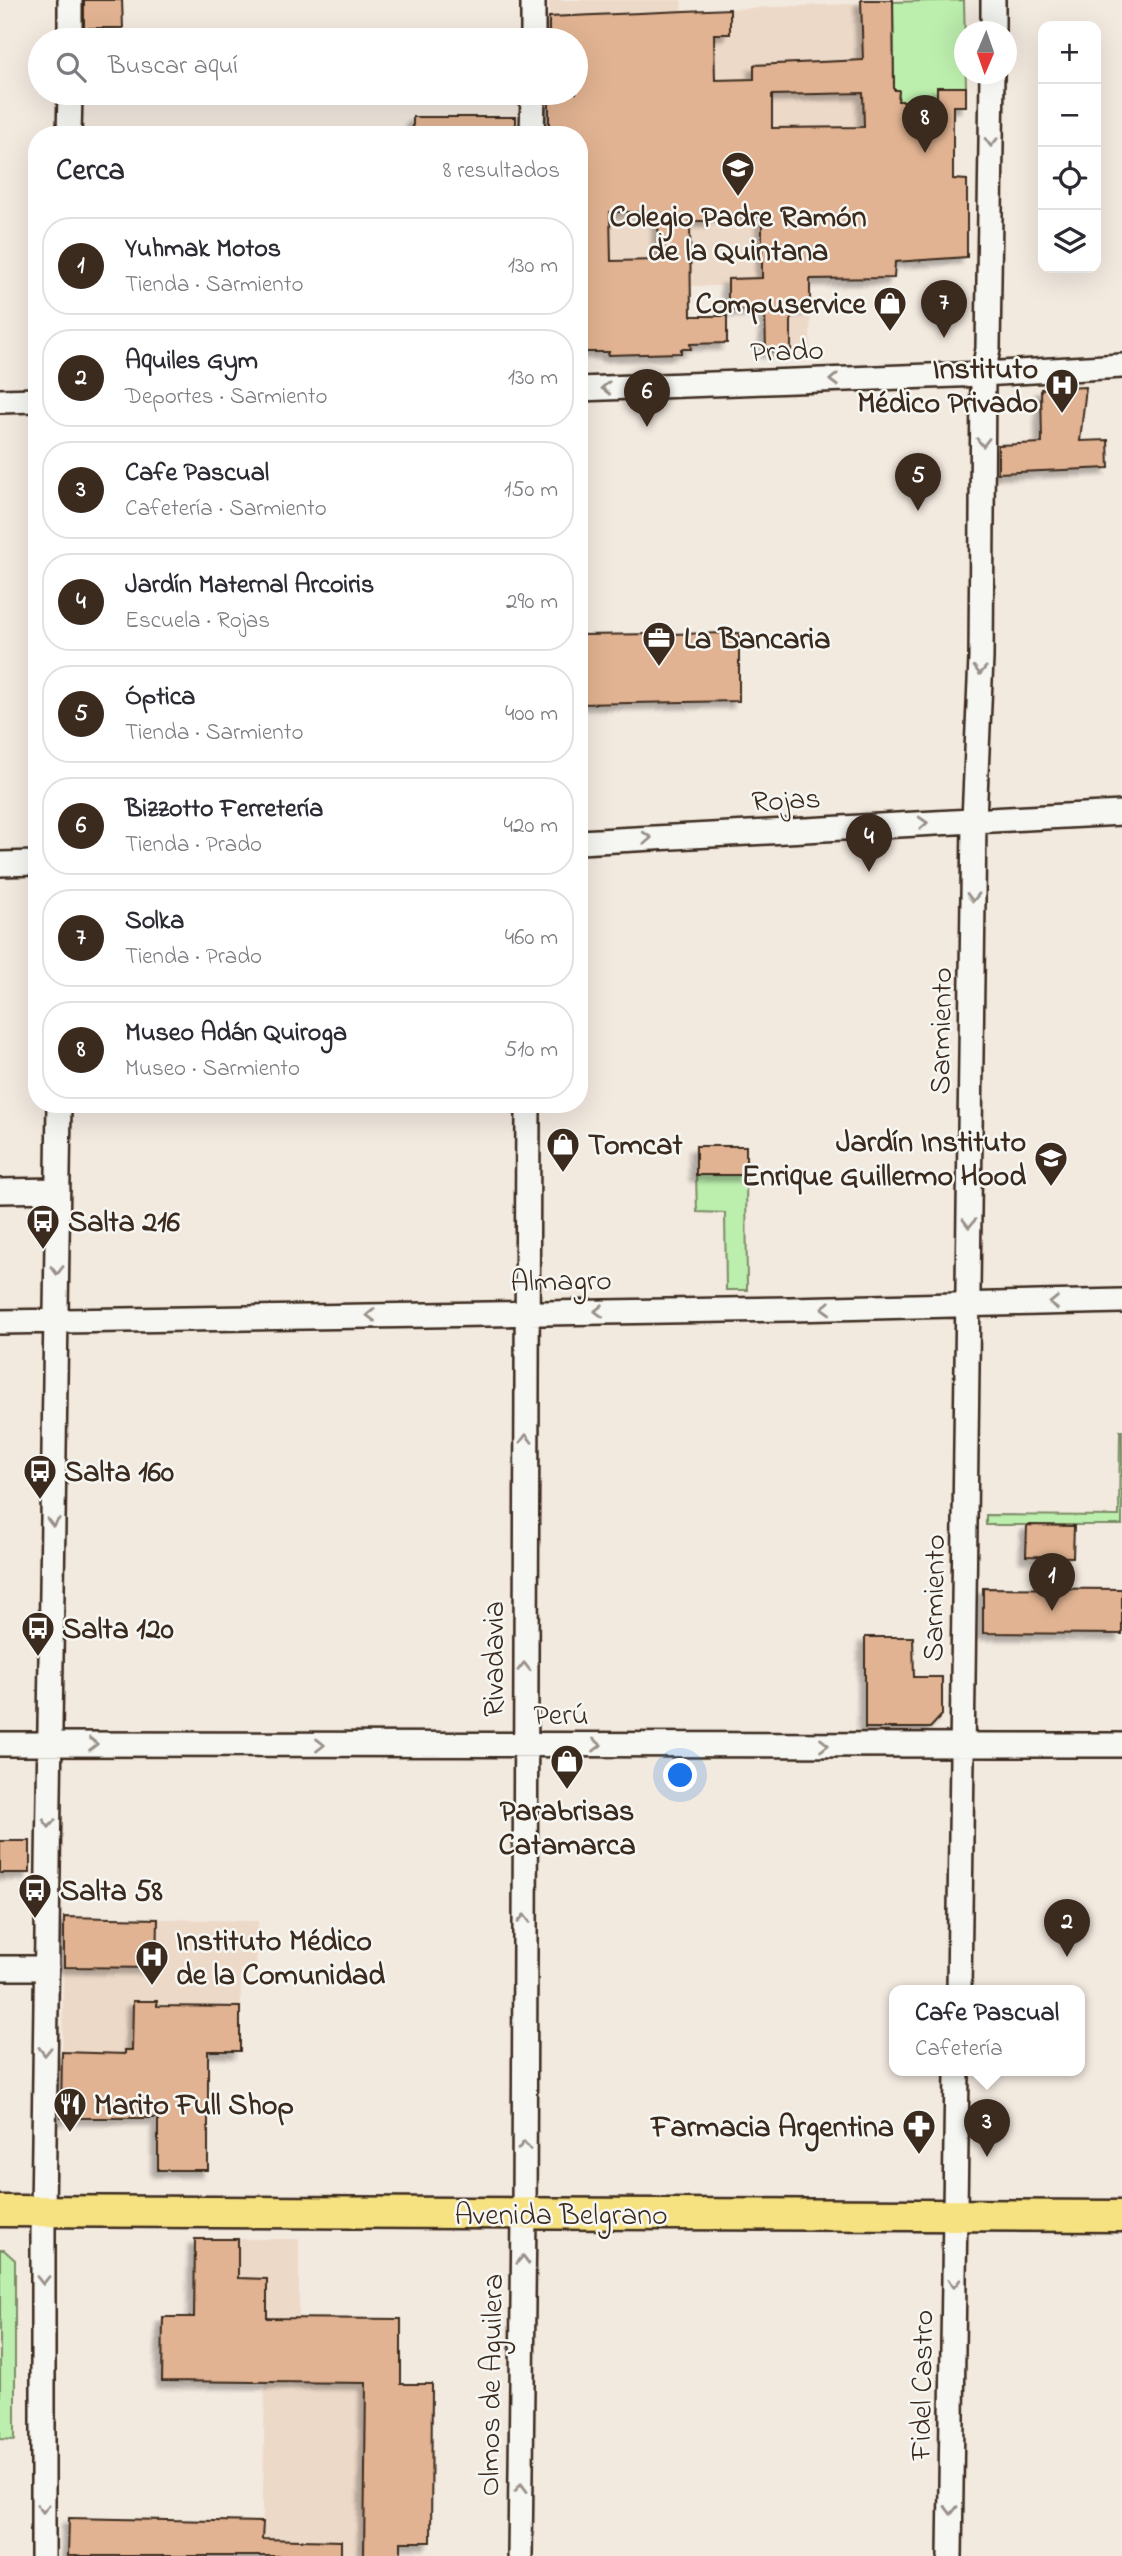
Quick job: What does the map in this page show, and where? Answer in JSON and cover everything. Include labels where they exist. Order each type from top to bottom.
[{"type":"main road","name":"Avenida Belgrano","points":[[0,2211],[1122,2216]]},
{"type":"street","points":[[70,0],[70,28]]},
{"type":"street","points":[[533,0],[533,28]]},
{"type":"street","points":[[993,0],[993,21]]},
{"type":"street","name":"Sarmiento","points":[[959,1985],[974,820],[981,658],[983,374],[988,349],[992,84]]},
{"type":"street","points":[[69,126],[70,105]]},
{"type":"street","points":[[532,126],[533,105]]},
{"type":"street","name":"Prado","points":[[588,389],[1122,366]]},
{"type":"street","points":[[0,401],[28,400]]},
{"type":"street","name":"Rojas","points":[[588,841],[1122,813]]},
{"type":"street","points":[[0,864],[28,863]]},
{"type":"street","points":[[43,2556],[43,2212],[59,1113]]},
{"type":"street","name":"Rivadavia","points":[[524,2215],[527,1113]]},
{"type":"street","points":[[0,1191],[58,1190]]},
{"type":"street","name":"Almagro","points":[[0,1322],[1122,1301]]},
{"type":"street","name":"Perú","points":[[0,1744],[1122,1745]]},
{"type":"street","points":[[0,1968],[47,1968]]},
{"type":"street","points":[[955,2215],[957,2076]]},
{"type":"street","name":"Olmos de Aguilera","points":[[520,2556],[524,2215]]},
{"type":"street","name":"Fidel Castro","points":[[950,2556],[955,2215]]},
{"type":"shaded area","name":"Colegio Padre Ramón de la Quintana","points":[[549,0],[681,0],[682,11],[893,2],[899,90],[894,278],[811,279],[810,351],[766,351],[765,310],[728,310],[727,286],[588,286],[588,126],[549,126],[549,105],[588,105],[588,28],[549,28]]},
{"type":"shaded area","name":"Instituto Médico de la Comunidad","points":[[64,1917],[258,1921],[256,1970],[241,1970],[240,2051],[208,2051],[62,2087]]},
{"type":"shaded area","points":[[195,2239],[299,2239],[299,2318],[401,2319],[401,2383],[432,2384],[431,2542],[401,2542],[401,2556],[68,2556],[262,2554],[265,2383],[162,2381],[163,2317],[194,2317]]},
{"type":"green space","points":[[964,0],[964,21],[954,21],[954,84],[966,84],[966,87],[937,87],[937,101],[898,101],[899,91],[894,90],[893,2]]},
{"type":"green space","points":[[696,1175],[746,1175],[747,1290],[726,1290],[725,1213],[697,1212]]},
{"type":"green space","points":[[1120,1431],[1122,1525],[986,1525],[986,1515],[1119,1516]]},
{"type":"green space","points":[[0,2250],[4,2250],[15,2260],[15,2440],[0,2439]]},
{"type":"building","points":[[84,0],[122,0],[123,28],[84,28]]},
{"type":"building","name":"Colegio Padre Ramón de la Quintana","points":[[861,0],[893,0],[894,90],[899,90],[898,101],[937,101],[937,87],[966,87],[966,106],[953,106],[953,179],[967,180],[967,257],[895,262],[894,278],[810,279],[810,309],[791,309],[791,351],[766,351],[765,310],[728,310],[728,279],[762,278],[762,216],[714,216],[714,221],[690,221],[691,316],[727,316],[727,343],[690,344],[691,349],[681,349],[681,353],[608,355],[609,352],[588,352],[588,126],[549,126],[549,105],[588,105],[588,28],[549,28],[549,17],[730,9],[730,34],[714,34],[715,80],[754,79],[754,65],[863,60]],"holes":[[[863,93],[864,127],[772,128],[772,95]],[[610,212],[658,212],[659,260],[611,261]]]},
{"type":"building","points":[[413,117],[516,117],[516,126],[413,126]]},
{"type":"building","name":"Instituto Médico Privado","points":[[1086,387],[1080,441],[1108,440],[1109,468],[998,473],[998,445],[1042,443],[1041,389]]},
{"type":"building","name":"La Bancaria","points":[[739,633],[739,701],[588,704],[588,635]]},
{"type":"building","points":[[696,1146],[746,1146],[746,1175],[696,1175]]},
{"type":"building","points":[[1027,1525],[1074,1526],[1073,1557],[1026,1556]]},
{"type":"building","points":[[983,1588],[1122,1589],[1122,1634],[983,1633]]},
{"type":"building","points":[[865,1637],[913,1637],[914,1677],[942,1677],[942,1715],[930,1728],[865,1728]]},
{"type":"building","points":[[0,1841],[30,1841],[30,1873],[0,1873]]},
{"type":"building","points":[[64,1917],[158,1919],[157,1968],[64,1967]]},
{"type":"building","points":[[133,2001],[157,2001],[157,2006],[240,2007],[240,2051],[208,2051],[208,2170],[158,2170],[158,2118],[61,2118],[62,2052],[125,2054],[125,2050],[132,2050]]},
{"type":"building","points":[[195,2239],[238,2239],[238,2278],[267,2279],[267,2318],[401,2319],[401,2384],[432,2384],[431,2542],[401,2542],[401,2556],[364,2556],[366,2383],[162,2381],[163,2317],[194,2317]]},
{"type":"building","points":[[69,2518],[263,2522],[262,2539],[341,2541],[341,2556],[68,2556]]},
{"type":"place","name":"Museo Adán Quiroga","points":[[925,153]]},
{"type":"place","name":"Colegio Padre Ramón de la Quintana","points":[[738,198]]},
{"type":"place","name":"Compuservice","points":[[890,333]]},
{"type":"place","name":"Solka","points":[[944,338]]},
{"type":"place","name":"Instituto Médico Privado","points":[[1062,415]]},
{"type":"place","name":"Bizzotto Ferretería","points":[[647,427]]},
{"type":"place","name":"Óptica","points":[[918,511]]},
{"type":"place","name":"La Bancaria","points":[[659,668]]},
{"type":"place","name":"Jardín Maternal Arcoiris","points":[[869,872]]},
{"type":"place","name":"Tomcat","points":[[563,1174]]},
{"type":"place","name":"Jardín Instituto Enrique Guillermo Hood","points":[[1051,1188]]},
{"type":"place","name":"Salta 216","points":[[43,1251]]},
{"type":"place","name":"Salta 160","points":[[40,1501]]},
{"type":"place","name":"Yuhmak Motos","points":[[1052,1611]]},
{"type":"place","name":"Salta 120","points":[[38,1658]]},
{"type":"place","name":"Parabrisas Catamarca","points":[[567,1791]]},
{"type":"place","name":"Salta 58","points":[[35,1920]]},
{"type":"place","name":"Aquiles Gym","points":[[1067,1957]]},
{"type":"place","name":"Instituto Médico de la Comunidad","points":[[152,1987]]},
{"type":"place","name":"Marito Full Shop","points":[[70,2134]]},
{"type":"place","name":"Farmacia Argentina","points":[[919,2156]]},
{"type":"place","name":"Cafe Pascual","points":[[987,2157]]}]
